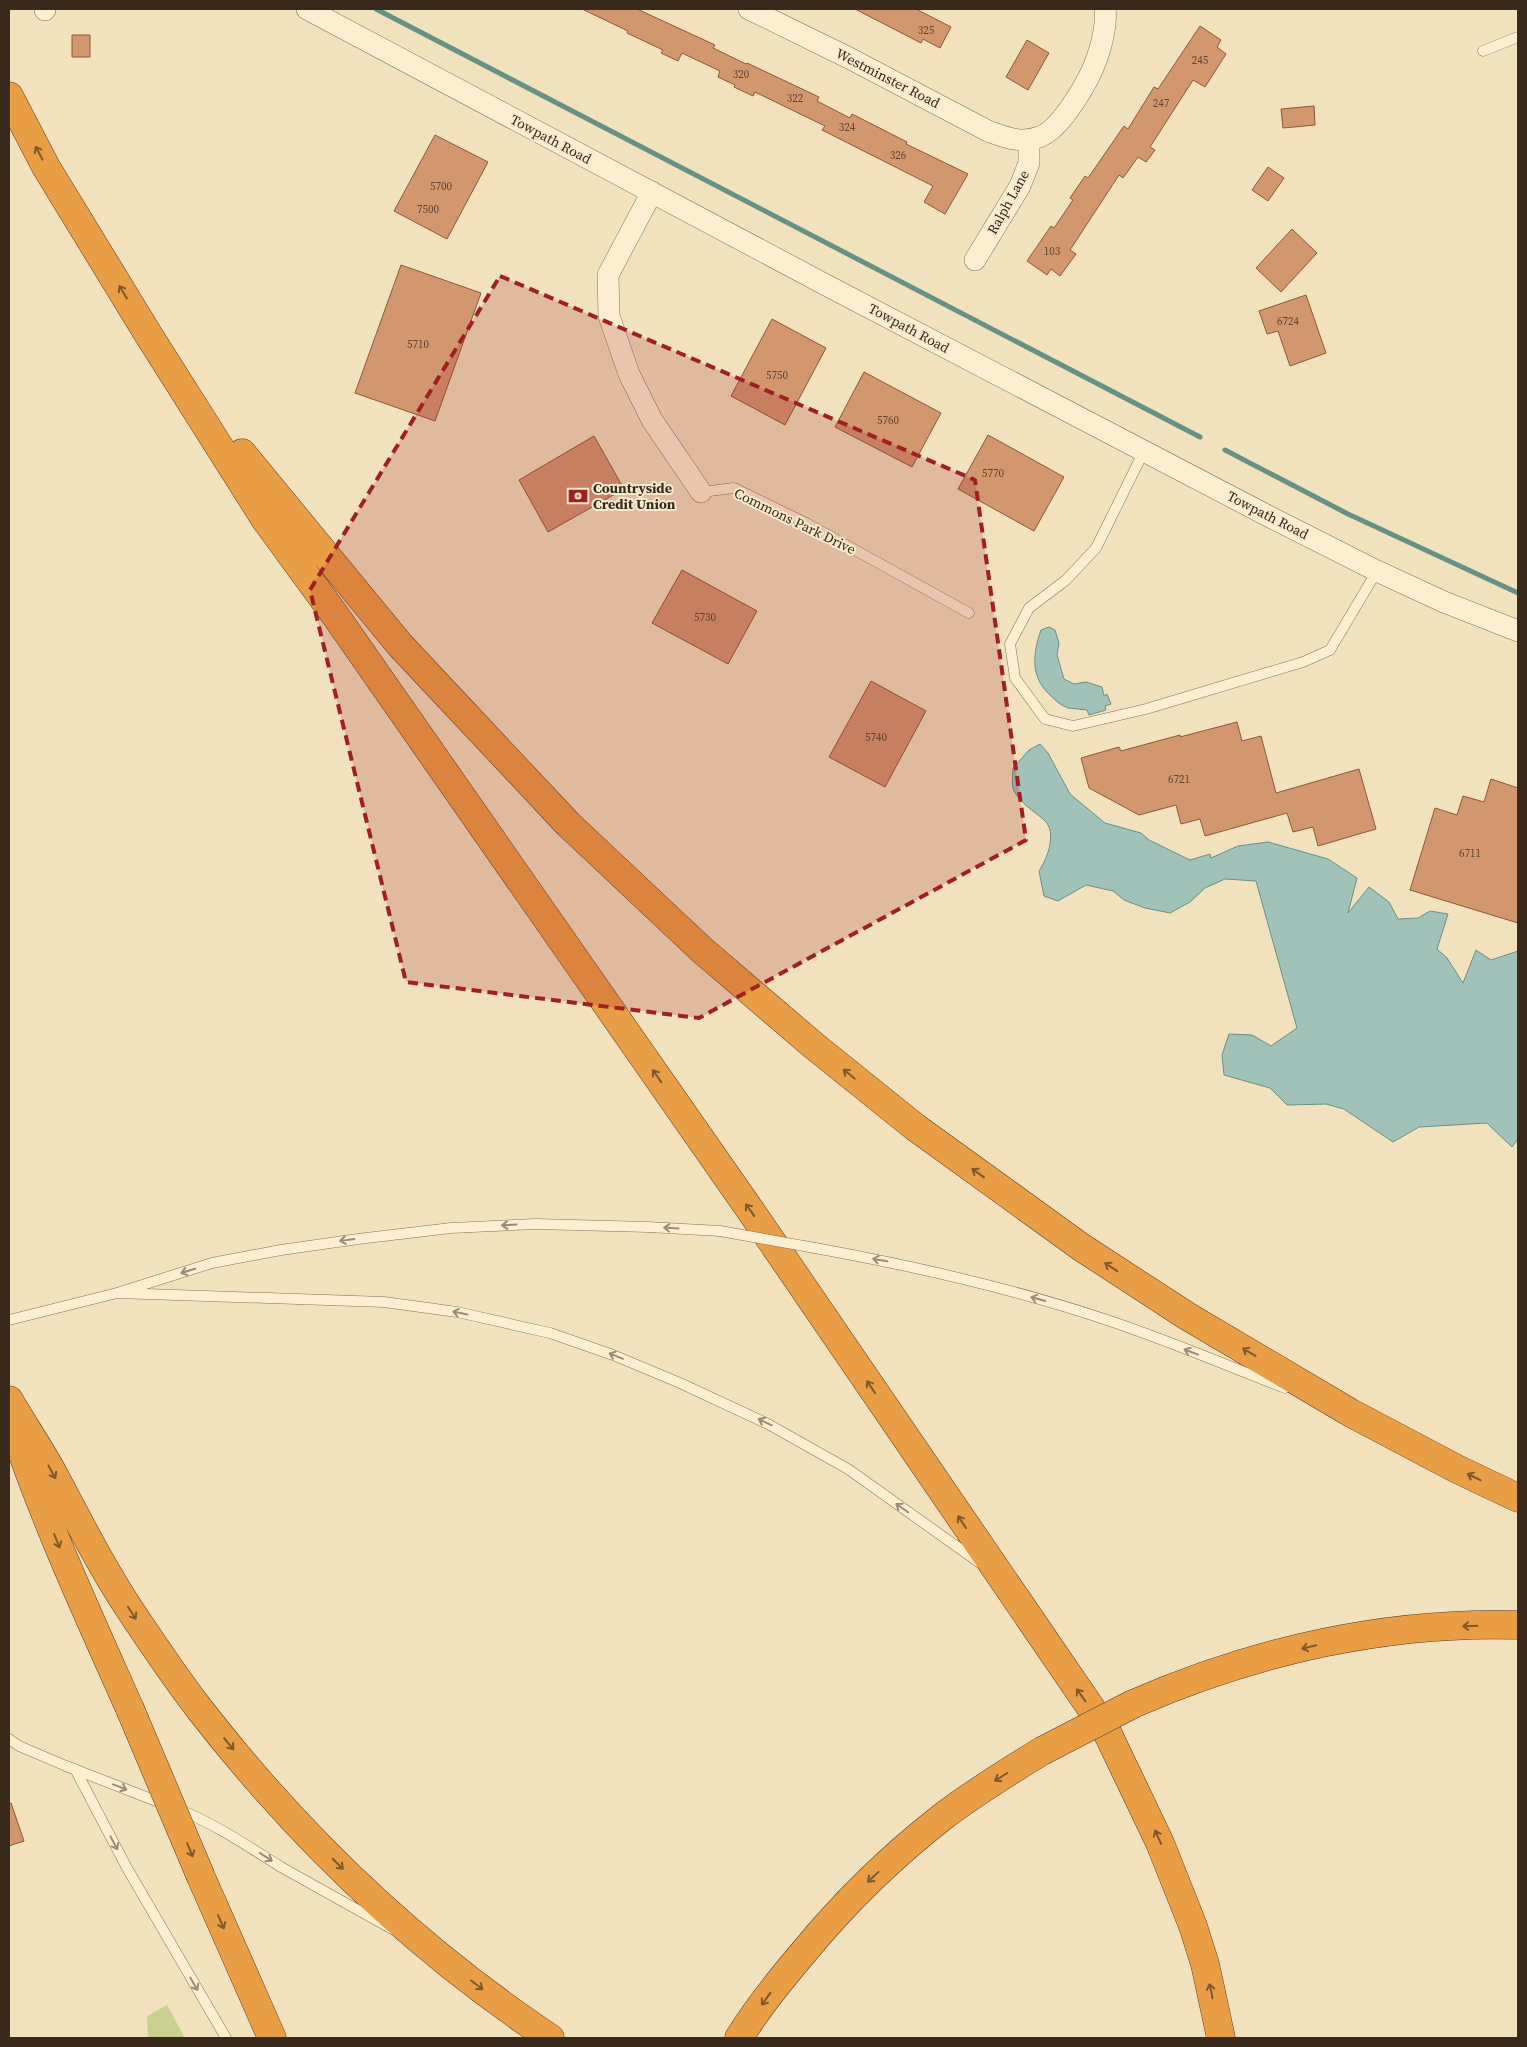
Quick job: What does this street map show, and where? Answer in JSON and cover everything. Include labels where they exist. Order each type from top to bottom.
[{"type":"highway","points":[[9,96],[46,167],[148,334],[265,519],[336,615],[755,1217],[999,1577],[1106,1730],[1146,1810],[1193,1926],[1205,1964],[1221,2038]]},
{"type":"highway","points":[[148,334],[263,480],[400,645],[568,824],[702,950],[813,1045],[915,1127],[1081,1247],[1187,1316],[1351,1413],[1457,1469],[1518,1498]]},
{"type":"highway","points":[[9,1400],[52,1470],[88,1540],[131,1612],[201,1710],[294,1821],[354,1881],[438,1956],[550,2038]]},
{"type":"highway","points":[[9,1414],[29,1473],[67,1567],[272,2038]]},
{"type":"highway","points":[[739,2038],[781,1979],[861,1888],[901,1851],[942,1818],[989,1784],[1042,1751],[1133,1704],[1174,1686],[1228,1667],[1332,1641],[1384,1632],[1451,1626],[1518,1625]]},
{"type":"street","name":"Towpath Road","points":[[307,9],[1144,451],[1377,571],[1469,613],[1518,631]]},
{"type":"street","name":"Westminster Road","points":[[749,9],[775,15],[849,58],[988,130],[1012,139],[1028,140]]},
{"type":"street","points":[[1028,140],[1042,137],[1060,122],[1089,77],[1098,57],[1106,16],[1105,9]]},
{"type":"street","name":"Ralph Lane","points":[[975,260],[1020,186],[1029,163],[1028,140]]},
{"type":"street","name":"Commons Park Drive","points":[[652,192],[608,275],[609,316],[629,374],[652,420],[701,492]]},
{"type":"lane","points":[[1483,51],[1518,37]]},
{"type":"lane","points":[[1144,451],[1096,548],[1066,580],[1029,608],[1010,644],[1015,678],[1046,719],[1072,726],[1146,709],[1303,662],[1330,650],[1377,571]]},
{"type":"lane","name":"Commons Park Drive","points":[[701,492],[734,488],[808,524],[969,613]]},
{"type":"lane","points":[[9,1320],[117,1293],[212,1263],[281,1250],[451,1228],[536,1224],[648,1226],[720,1231],[890,1261],[1038,1299],[1108,1320],[1351,1413]]},
{"type":"lane","points":[[117,1293],[384,1302],[457,1312],[550,1333],[613,1355],[672,1379],[768,1424],[848,1469],[999,1577]]},
{"type":"lane","points":[[9,1739],[19,1746],[205,1820],[438,1956]]},
{"type":"lane","points":[[75,1769],[127,1868],[226,2038]]},
{"type":"highlighted area","points":[[500,276],[975,480],[1026,840],[699,1018],[406,982],[310,590]]},
{"type":"green space","points":[[167,2005],[185,2038],[148,2038],[147,2016]]},
{"type":"water","points":[[1049,627],[1055,630],[1059,643],[1057,655],[1064,679],[1074,684],[1086,682],[1102,687],[1104,696],[1107,694],[1111,704],[1105,706],[1106,710],[1089,715],[1087,710],[1068,708],[1058,702],[1043,687],[1036,672],[1035,656],[1041,630]]},
{"type":"water","points":[[1040,744],[1048,753],[1070,794],[1105,823],[1141,833],[1149,840],[1190,860],[1210,854],[1211,858],[1238,846],[1268,842],[1328,859],[1357,878],[1348,913],[1369,887],[1389,902],[1398,919],[1418,918],[1430,911],[1448,914],[1437,949],[1447,958],[1463,983],[1476,950],[1491,960],[1518,951],[1518,1139],[1512,1147],[1487,1123],[1419,1127],[1393,1142],[1344,1109],[1326,1104],[1287,1105],[1270,1088],[1224,1075],[1222,1055],[1229,1034],[1252,1035],[1271,1046],[1297,1028],[1256,881],[1225,879],[1205,888],[1190,902],[1170,913],[1145,908],[1124,900],[1113,891],[1086,885],[1058,901],[1044,896],[1039,871],[1050,846],[1050,831],[1044,820],[1017,796],[1012,783],[1013,768],[1029,750]]},
{"type":"building","points":[[582,9],[637,9],[715,45],[713,48],[819,97],[817,101],[850,118],[852,114],[907,142],[906,144],[968,174],[945,214],[924,202],[933,186],[822,130],[825,126],[755,92],[753,96],[734,87],[735,85],[718,77],[720,71],[682,53],[678,61],[661,53],[663,50],[627,33],[628,31]]},
{"type":"building","points":[[855,9],[916,9],[951,27],[940,48],[923,39],[921,43]]},
{"type":"building","points":[[1200,26],[1221,40],[1217,47],[1226,54],[1205,87],[1193,80],[1150,147],[1155,150],[1146,162],[1138,157],[1123,178],[1119,175],[1070,250],[1076,254],[1060,276],[1051,269],[1047,275],[1027,261],[1051,226],[1054,228],[1073,200],[1070,198],[1085,176],[1088,178],[1124,126],[1128,129],[1154,87],[1158,89]]},
{"type":"building","points":[[72,35],[90,35],[90,57],[72,57]]},
{"type":"building","points":[[1027,40],[1049,53],[1028,90],[1006,77]]},
{"type":"building","points":[[1314,106],[1315,125],[1283,128],[1281,109]]},
{"type":"building","points":[[435,135],[488,162],[447,239],[394,211]]},
{"type":"building","points":[[1268,167],[1284,178],[1268,201],[1252,190]]},
{"type":"building","points":[[1292,229],[1317,253],[1281,292],[1256,268]]},
{"type":"building","points":[[401,265],[481,293],[435,421],[355,393]]},
{"type":"building","points":[[1306,295],[1326,353],[1290,366],[1278,331],[1267,334],[1259,311]]},
{"type":"building","points":[[772,319],[826,348],[785,425],[731,396]]},
{"type":"building","points":[[864,372],[941,413],[912,467],[835,427]]},
{"type":"building","points":[[988,435],[1064,477],[1034,531],[958,489]]},
{"type":"building","points":[[594,436],[624,489],[548,532],[519,480]]},
{"type":"building","points":[[682,570],[757,611],[728,664],[652,623]]},
{"type":"building","points":[[871,681],[926,711],[885,787],[829,757]]},
{"type":"building","points":[[1237,722],[1242,741],[1261,736],[1276,793],[1359,769],[1376,829],[1318,846],[1313,827],[1293,832],[1287,813],[1205,836],[1200,819],[1181,824],[1176,805],[1139,815],[1089,788],[1081,758],[1119,747],[1121,751]]},
{"type":"building","points":[[1491,779],[1518,788],[1518,923],[1410,890],[1435,808],[1457,815],[1463,796],[1484,802]]},
{"type":"building","points":[[11,1803],[24,1841],[9,1846],[9,1804]]},
{"type":"waterway","points":[[376,9],[1200,437]]},
{"type":"waterway","points":[[1225,450],[1348,514],[1518,593]]},
{"type":"place","name":"Countryside Credit Union","points":[[578,496]]}]
